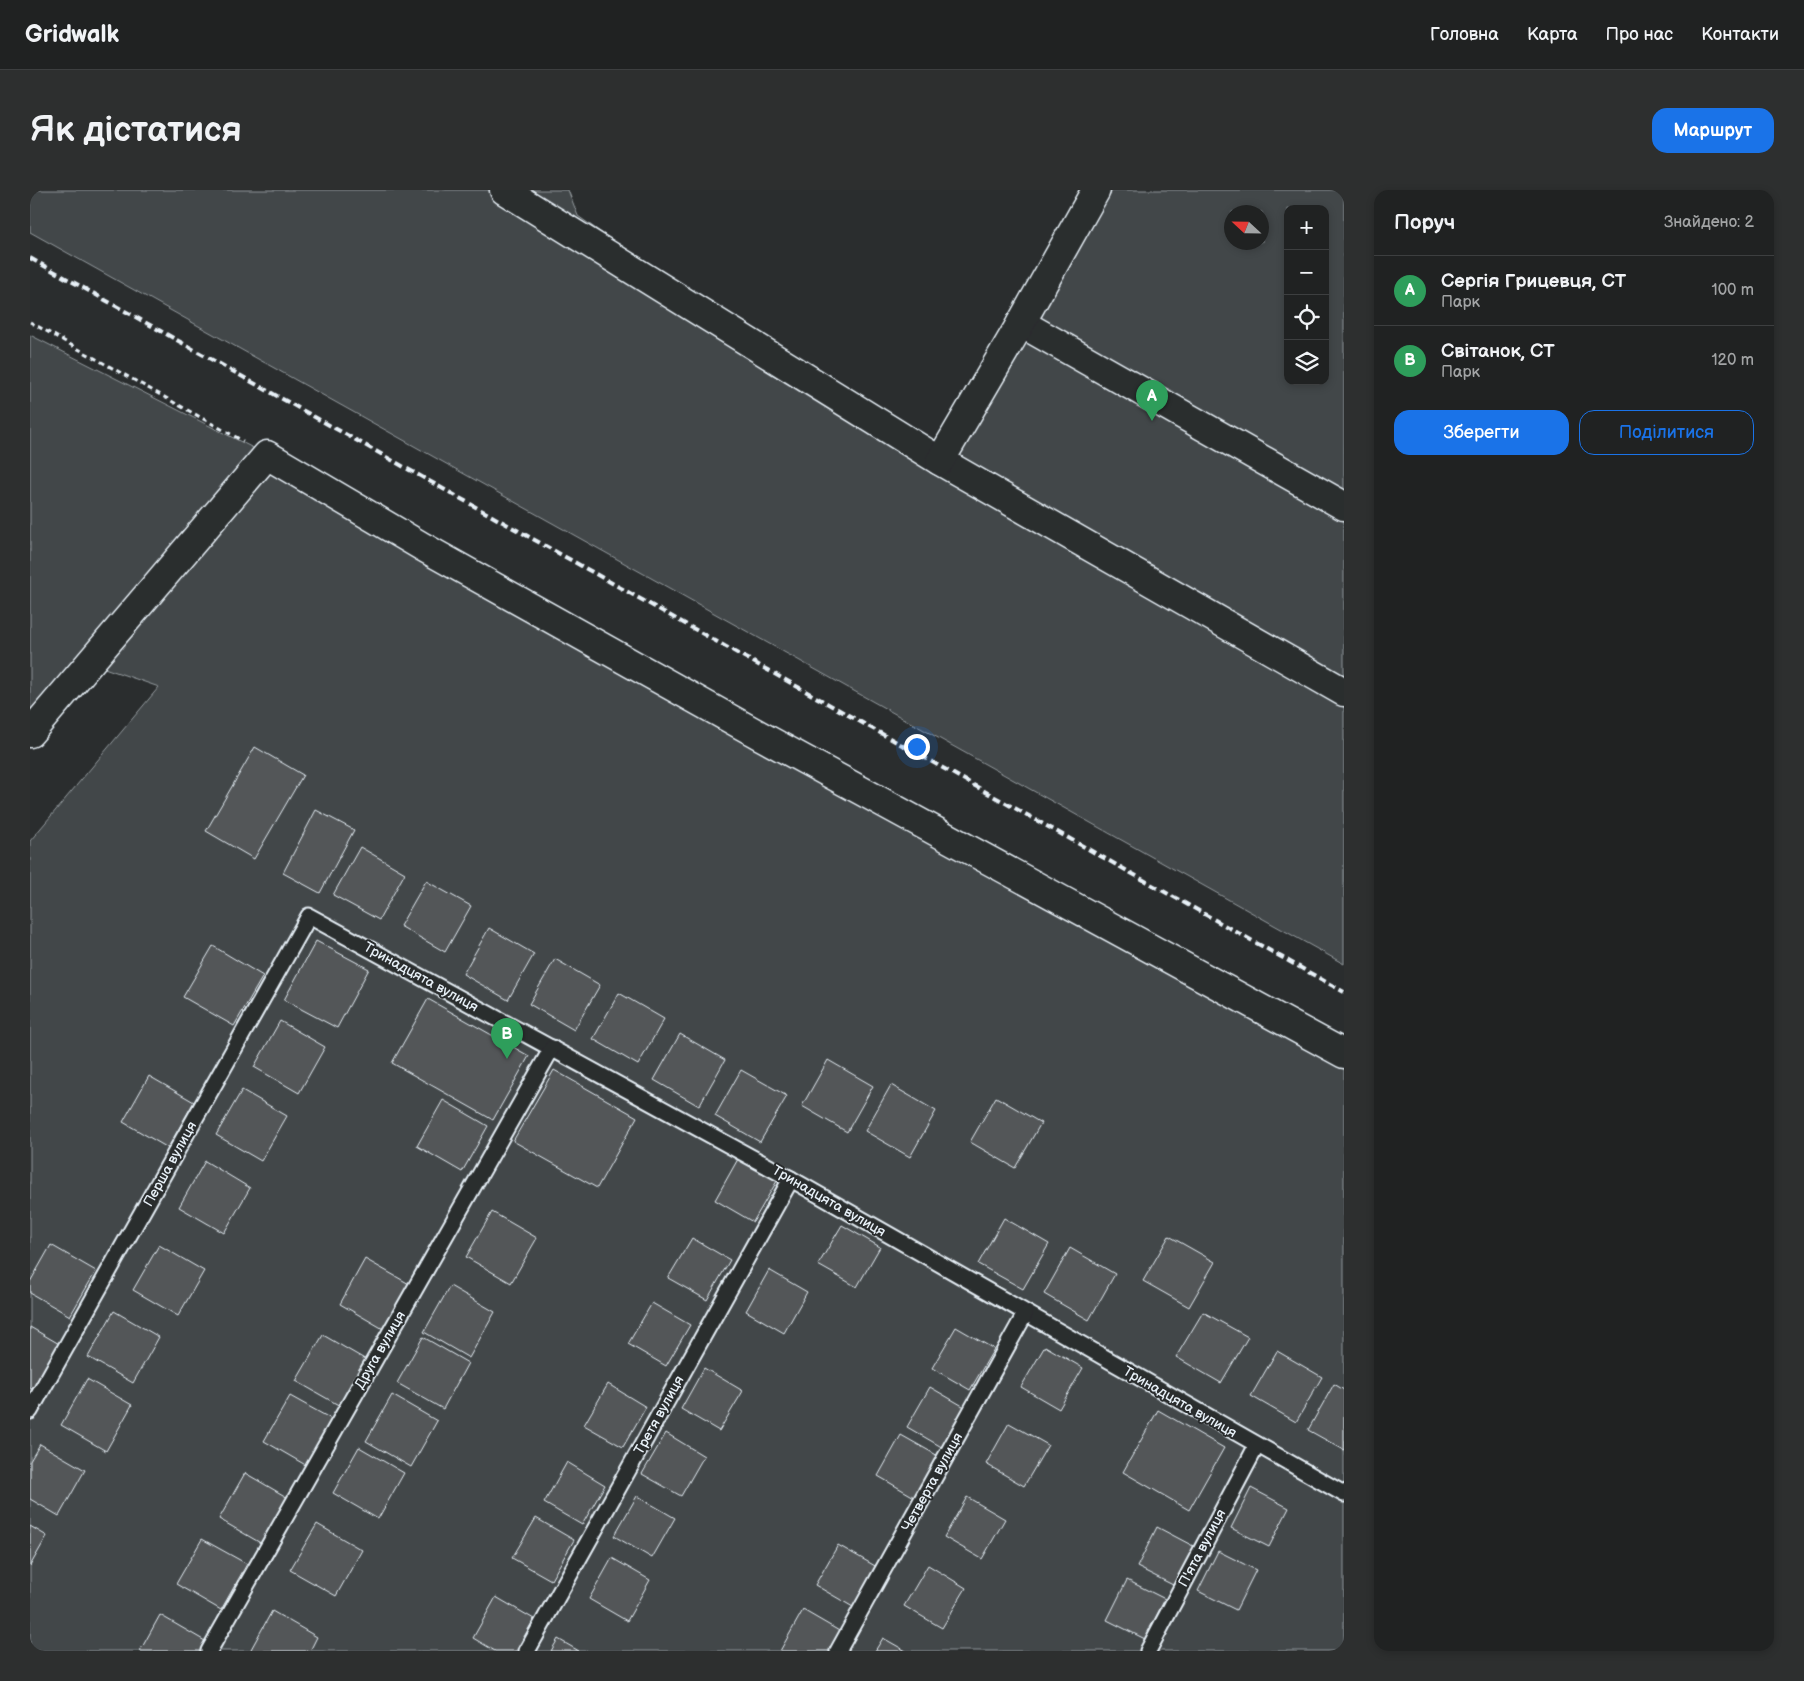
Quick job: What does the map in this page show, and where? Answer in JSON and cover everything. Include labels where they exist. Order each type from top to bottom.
[{"type":"street","points":[[504,190],[940,461],[1344,692]]},
{"type":"street","points":[[940,461],[1022,323],[1096,190]]},
{"type":"street","points":[[1022,323],[1344,506]]},
{"type":"street","points":[[30,733],[267,455],[423,548],[752,731],[1344,1054]]},
{"type":"lane","name":"Тринадцята вулиця","points":[[309,916],[791,1179],[1256,1446],[1344,1494]]},
{"type":"lane","name":"Перша вулиця","points":[[30,1411],[309,916]]},
{"type":"lane","name":"Друга вулиця","points":[[209,1651],[552,1048]]},
{"type":"lane","name":"Третя вулиця","points":[[527,1651],[791,1179]]},
{"type":"lane","name":"Четверта вулиця","points":[[838,1651],[1025,1314]]},
{"type":"lane","name":"П'ята вулиця","points":[[1148,1651],[1256,1446]]},
{"type":"path","points":[[30,322],[267,455]]},
{"type":"shaded area","points":[[30,190],[568,190],[578,216],[774,357],[943,455],[1082,190],[1344,190],[1344,964],[30,232]]},
{"type":"shaded area","points":[[30,335],[267,455],[1344,1044],[1344,1651],[30,1651],[30,841],[159,687],[90,663],[30,733]]},
{"type":"building","points":[[255,747],[303,775],[254,859],[206,831]]},
{"type":"building","points":[[316,810],[354,830],[320,893],[283,873]]},
{"type":"building","points":[[360,847],[405,873],[379,920],[333,895]]},
{"type":"building","points":[[426,881],[471,906],[445,952],[400,926]]},
{"type":"building","points":[[489,928],[534,954],[508,1000],[463,974]]},
{"type":"building","points":[[316,941],[369,969],[337,1028],[284,1000]]},
{"type":"building","points":[[213,946],[263,976],[234,1026],[183,997]]},
{"type":"building","points":[[555,959],[600,985],[574,1030],[529,1004]]},
{"type":"building","points":[[619,993],[664,1019],[638,1065],[593,1039]]},
{"type":"building","points":[[428,999],[529,1056],[493,1120],[392,1063]]},
{"type":"building","points":[[280,1021],[325,1047],[299,1093],[254,1067]]},
{"type":"building","points":[[680,1034],[725,1060],[699,1106],[654,1080]]},
{"type":"building","points":[[828,1060],[873,1086],[847,1132],[802,1106]]},
{"type":"building","points":[[554,1070],[637,1117],[597,1188],[513,1141]]},
{"type":"building","points":[[741,1070],[787,1096],[760,1142],[715,1116]]},
{"type":"building","points":[[149,1076],[194,1102],[168,1148],[123,1122]]},
{"type":"building","points":[[891,1085],[936,1111],[910,1157],[865,1131]]},
{"type":"building","points":[[242,1090],[287,1116],[261,1161],[216,1135]]},
{"type":"building","points":[[996,1097],[1041,1123],[1015,1168],[970,1142]]},
{"type":"building","points":[[443,1100],[488,1126],[462,1172],[417,1146]]},
{"type":"building","points":[[738,1159],[777,1181],[753,1222],[715,1200]]},
{"type":"building","points":[[205,1161],[250,1188],[224,1233],[179,1207]]},
{"type":"building","points":[[492,1212],[537,1238],[511,1283],[466,1257]]},
{"type":"building","points":[[1004,1218],[1049,1244],[1023,1289],[978,1264]]},
{"type":"building","points":[[842,1225],[880,1247],[857,1287],[818,1265]]},
{"type":"building","points":[[1169,1236],[1215,1262],[1189,1307],[1143,1281]]},
{"type":"building","points":[[692,1238],[730,1260],[707,1300],[668,1278]]},
{"type":"building","points":[[51,1245],[96,1271],[70,1316],[30,1293],[30,1282]]},
{"type":"building","points":[[159,1245],[204,1271],[178,1316],[133,1290]]},
{"type":"building","points":[[1070,1248],[1115,1274],[1089,1320],[1044,1294]]},
{"type":"building","points":[[365,1259],[411,1285],[385,1330],[340,1304]]},
{"type":"building","points":[[769,1270],[807,1292],[784,1333],[746,1311]]},
{"type":"building","points":[[450,1286],[495,1312],[469,1358],[424,1332]]},
{"type":"building","points":[[652,1303],[690,1325],[666,1366],[628,1344]]},
{"type":"building","points":[[114,1311],[159,1337],[133,1383],[88,1357]]},
{"type":"building","points":[[1203,1312],[1248,1337],[1221,1383],[1176,1357]]},
{"type":"building","points":[[30,1327],[61,1345],[34,1390],[30,1388]]},
{"type":"building","points":[[956,1327],[994,1349],[970,1390],[932,1368]]},
{"type":"building","points":[[323,1335],[368,1361],[342,1407],[296,1381]]},
{"type":"building","points":[[423,1337],[468,1363],[443,1409],[397,1383]]},
{"type":"building","points":[[1045,1346],[1083,1368],[1059,1409],[1021,1387]]},
{"type":"building","points":[[1277,1351],[1322,1377],[1296,1422],[1251,1396]]},
{"type":"building","points":[[704,1368],[743,1391],[719,1431],[681,1409]]},
{"type":"building","points":[[87,1379],[132,1405],[106,1451],[61,1425]]},
{"type":"building","points":[[608,1384],[646,1407],[623,1447],[584,1425]]},
{"type":"building","points":[[1334,1384],[1344,1390],[1344,1450],[1308,1430]]},
{"type":"building","points":[[930,1387],[968,1409],[945,1449],[907,1427]]},
{"type":"building","points":[[392,1395],[437,1421],[411,1467],[366,1441]]},
{"type":"building","points":[[290,1396],[335,1421],[309,1467],[264,1441]]},
{"type":"building","points":[[1158,1410],[1224,1448],[1189,1510],[1123,1472]]},
{"type":"building","points":[[1009,1423],[1048,1445],[1024,1486],[986,1464]]},
{"type":"building","points":[[666,1433],[704,1456],[681,1496],[642,1474]]},
{"type":"building","points":[[901,1435],[940,1457],[916,1498],[878,1476]]},
{"type":"building","points":[[40,1444],[85,1470],[59,1516],[30,1499],[30,1461]]},
{"type":"building","points":[[359,1447],[404,1473],[378,1519],[333,1493]]},
{"type":"building","points":[[567,1462],[605,1485],[582,1525],[544,1503]]},
{"type":"building","points":[[245,1473],[290,1499],[264,1545],[219,1519]]},
{"type":"building","points":[[1251,1488],[1289,1508],[1269,1547],[1231,1528]]},
{"type":"building","points":[[637,1496],[675,1518],[652,1558],[614,1536]]},
{"type":"building","points":[[967,1497],[1005,1519],[982,1559],[944,1537]]},
{"type":"building","points":[[536,1518],[574,1540],[551,1580],[512,1558]]},
{"type":"building","points":[[317,1524],[362,1550],[336,1596],[290,1570]]},
{"type":"building","points":[[30,1526],[47,1536],[30,1566]]},
{"type":"building","points":[[1157,1527],[1195,1547],[1175,1586],[1137,1567]]},
{"type":"building","points":[[202,1539],[247,1564],[221,1610],[176,1584]]},
{"type":"building","points":[[838,1545],[877,1567],[853,1607],[815,1585]]},
{"type":"building","points":[[1218,1551],[1256,1570],[1236,1610],[1198,1591]]},
{"type":"building","points":[[612,1558],[650,1580],[627,1621],[589,1599]]},
{"type":"building","points":[[928,1565],[966,1588],[942,1628],[904,1606]]},
{"type":"building","points":[[1127,1580],[1165,1599],[1145,1639],[1107,1620]]},
{"type":"building","points":[[496,1597],[534,1619],[516,1651],[495,1651],[473,1638]]},
{"type":"building","points":[[803,1610],[841,1632],[830,1651],[780,1651]]},
{"type":"building","points":[[272,1611],[317,1637],[310,1651],[250,1651]]},
{"type":"building","points":[[160,1615],[205,1641],[200,1651],[140,1651]]},
{"type":"building","points":[[883,1638],[906,1651],[875,1651]]},
{"type":"building","points":[[558,1639],[579,1651],[551,1651]]},
{"type":"railway","points":[[30,258],[1344,992]]},
{"type":"place","name":"Сергія Грицевця, СТ","points":[[1152,421]]},
{"type":"place","name":"Світанок, СТ","points":[[507,1059]]}]
